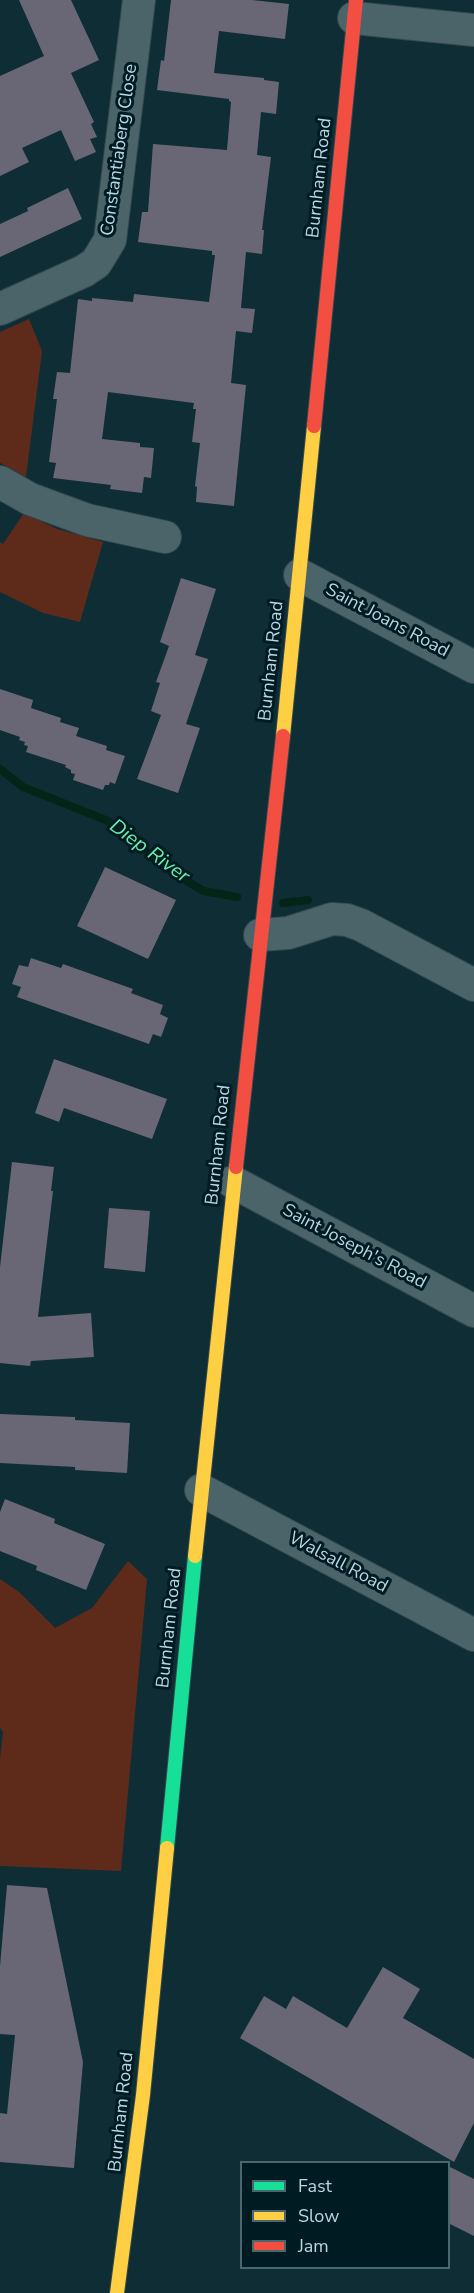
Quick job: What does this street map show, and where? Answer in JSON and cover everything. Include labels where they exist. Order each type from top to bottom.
[{"type":"street","name":"Constantiaberg Close","points":[[0,309],[84,272],[96,263],[110,240],[139,0]]},
{"type":"street","points":[[355,9],[474,30]]},
{"type":"street","name":"Burnham Road","points":[[117,2293],[142,2095],[233,1182],[300,575],[355,9]]},
{"type":"street","points":[[0,482],[30,499],[87,520],[165,537]]},
{"type":"street","name":"Saint Joans Road","points":[[300,575],[474,667]]},
{"type":"street","points":[[262,921],[288,933],[332,919],[346,920],[361,925],[474,985]]},
{"type":"street","name":"Saint Joseph's Road","points":[[233,1182],[474,1311]]},
{"type":"street","name":"Walsall Road","points":[[201,1490],[474,1635]]},
{"type":"shaded area","points":[[29,319],[42,351],[26,477],[0,463],[0,332]]},
{"type":"shaded area","points":[[24,513],[57,529],[103,542],[80,622],[43,613],[0,592],[0,542],[3,544]]},
{"type":"shaded area","points":[[128,1561],[147,1579],[121,1871],[0,1866],[0,1758],[3,1732],[0,1728],[0,1579],[19,1592],[55,1628],[92,1608]]},
{"type":"building","points":[[19,0],[71,0],[99,60],[71,73],[94,122],[91,124],[97,137],[90,139],[96,152],[75,161],[61,130],[22,148],[29,162],[0,176],[0,76],[44,56]]},
{"type":"building","points":[[171,0],[252,0],[289,4],[285,39],[219,31],[214,73],[264,78],[264,80],[279,82],[276,114],[261,112],[257,155],[271,157],[262,230],[264,230],[262,254],[246,252],[241,308],[255,309],[252,333],[236,331],[231,383],[246,385],[234,506],[196,502],[197,487],[195,486],[200,443],[192,442],[196,409],[193,409],[194,403],[108,392],[102,439],[140,443],[140,447],[154,448],[151,478],[144,477],[142,493],[110,489],[111,485],[53,478],[56,463],[49,462],[57,399],[53,399],[57,372],[70,373],[78,299],[133,302],[134,294],[209,302],[215,255],[212,255],[212,251],[138,242],[142,212],[148,212],[153,144],[227,150],[231,102],[229,99],[157,90],[161,60],[164,61]]},
{"type":"building","points":[[68,188],[82,219],[0,257],[0,224]]},
{"type":"building","points":[[181,578],[216,589],[195,655],[208,659],[186,724],[200,728],[178,793],[137,779],[161,715],[151,711],[160,683],[156,682],[169,646],[160,642]]},
{"type":"building","points":[[0,689],[33,700],[31,708],[61,718],[60,722],[79,728],[76,736],[107,746],[106,750],[125,756],[115,784],[110,782],[103,790],[73,780],[75,774],[65,767],[66,765],[26,752],[28,746],[19,740],[20,737],[0,730]]},
{"type":"building","points":[[105,867],[176,900],[148,959],[77,926]]},
{"type":"building","points":[[31,958],[61,968],[63,964],[133,989],[131,993],[163,1005],[160,1014],[168,1018],[161,1037],[153,1034],[149,1044],[17,997],[21,987],[12,984],[19,965],[28,967]]},
{"type":"building","points":[[54,1059],[167,1099],[152,1139],[64,1108],[59,1122],[35,1113]]},
{"type":"building","points":[[12,1162],[54,1167],[38,1317],[91,1313],[94,1357],[31,1361],[30,1366],[0,1363],[0,1267]]},
{"type":"building","points":[[109,1208],[150,1211],[145,1272],[104,1268]]},
{"type":"building","points":[[0,1414],[75,1417],[75,1420],[130,1423],[127,1473],[75,1470],[75,1467],[0,1463]]},
{"type":"building","points":[[5,1499],[55,1519],[54,1523],[105,1544],[86,1590],[36,1570],[37,1566],[0,1551],[0,1512]]},
{"type":"building","points":[[7,1885],[47,1888],[83,2062],[74,2168],[0,2162],[0,2113],[7,2114],[15,2035],[0,2034],[0,1966]]},
{"type":"building","points":[[383,1967],[420,1989],[403,2018],[474,2059],[474,2123],[454,2162],[240,2038],[264,1996],[286,2009],[293,1996],[347,2028]]},
{"type":"building","points":[[450,2167],[474,2179],[474,2236],[450,2224]]},
{"type":"waterway","name":"Diep River","points":[[0,769],[23,787],[108,821],[136,841],[157,862],[203,891],[237,897]]},
{"type":"waterway","name":"Diep River","points":[[283,903],[308,900]]},
{"type":"traffic: fast","points":[[167,1848],[195,1556]]},
{"type":"traffic: slow","points":[[283,736],[314,426]]},
{"type":"traffic: slow","points":[[195,1556],[236,1167]]},
{"type":"traffic: slow","points":[[117,2293],[143,2095],[167,1848]]},
{"type":"traffic: jam","points":[[314,426],[356,0]]},
{"type":"traffic: jam","points":[[236,1167],[283,736]]}]
